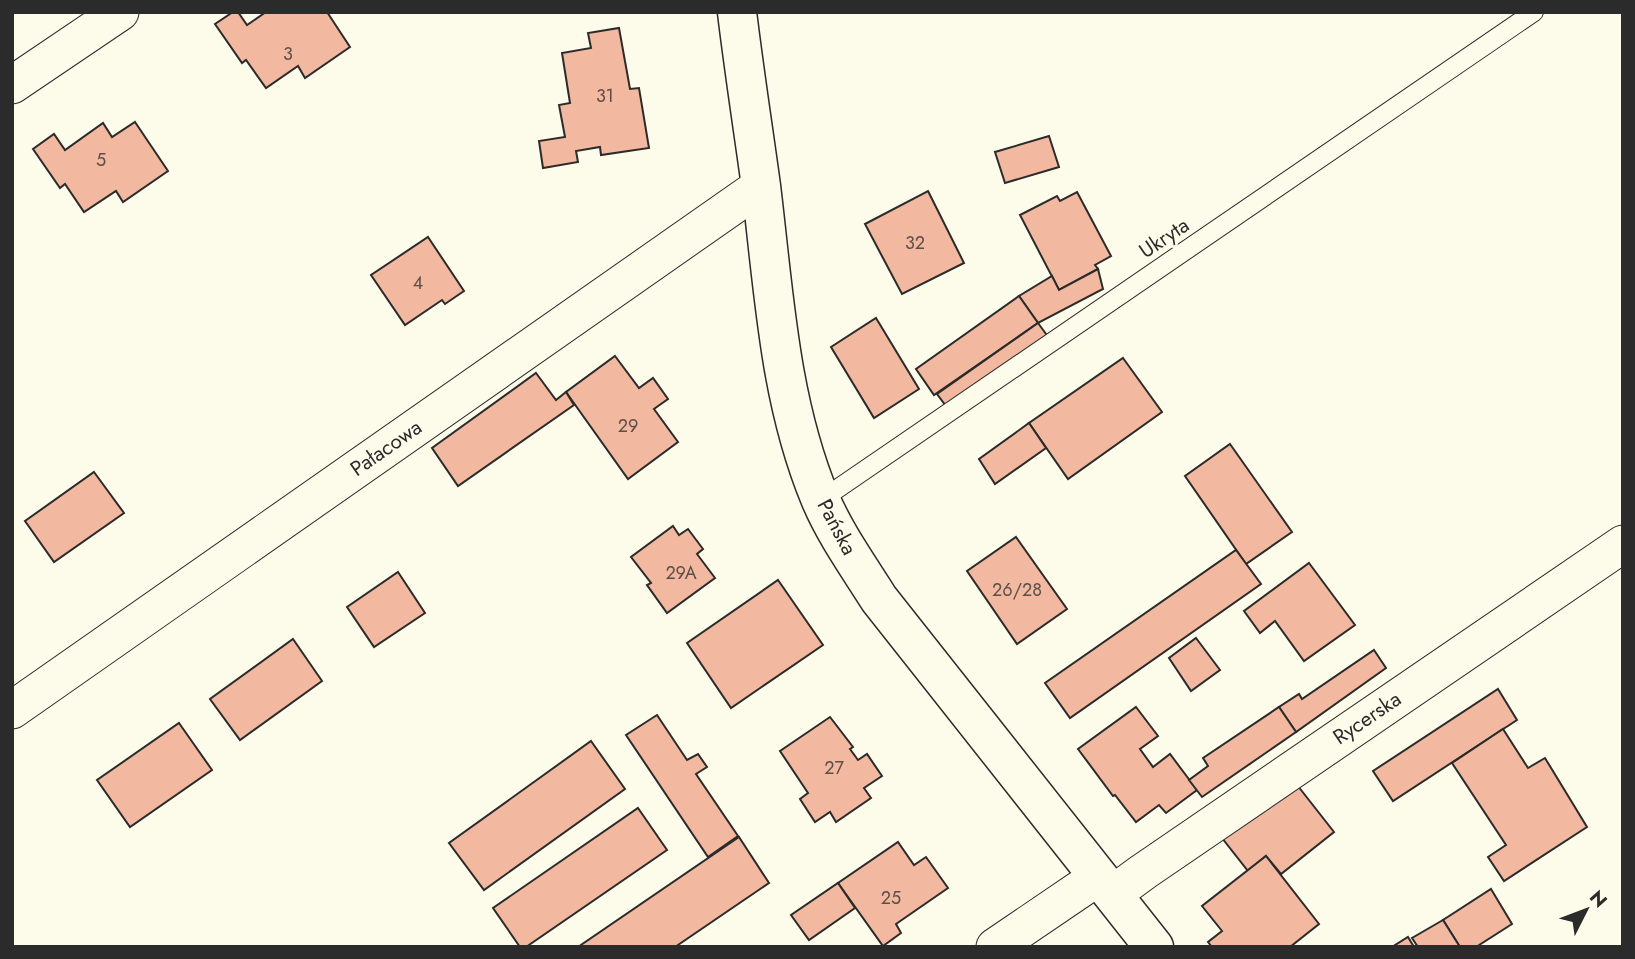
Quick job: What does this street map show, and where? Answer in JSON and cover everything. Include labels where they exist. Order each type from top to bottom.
[{"type":"street","points":[[12,85],[120,12]]},
{"type":"street","name":"Pańska","points":[[737,12],[780,353],[803,449],[821,500],[848,551],[879,599],[1154,947]]},
{"type":"street","name":"Pałacowa","points":[[12,710],[761,186]]},
{"type":"street","name":"Rycerska","points":[[995,947],[1105,886],[1154,864],[1623,544]]},
{"type":"lane","name":"Ukryta","points":[[821,500],[1534,12]]},
{"type":"building","points":[[233,12],[238,12],[247,25],[266,12],[327,12],[350,47],[305,78],[298,66],[266,88],[246,60],[242,63],[215,24]]},
{"type":"building","points":[[619,28],[630,89],[639,88],[649,148],[601,155],[600,147],[576,151],[578,162],[543,168],[539,141],[565,137],[559,105],[570,103],[562,53],[591,48],[588,33]]},
{"type":"building","points":[[135,122],[168,171],[123,202],[116,191],[84,212],[65,184],[60,188],[33,149],[54,134],[65,150],[103,123],[112,137]]},
{"type":"building","points":[[1049,136],[1059,167],[1005,183],[995,152]]},
{"type":"building","points":[[928,191],[964,263],[902,294],[865,224]]},
{"type":"building","points":[[1077,192],[1111,256],[1095,265],[1098,269],[1059,290],[1020,215],[1057,196],[1060,201]]},
{"type":"building","points":[[428,237],[464,291],[445,304],[442,300],[405,325],[371,275]]},
{"type":"building","points":[[1098,269],[1103,289],[1038,323],[1019,296],[1052,276],[1059,290]]},
{"type":"building","points":[[1019,296],[1038,323],[934,395],[916,369]]},
{"type":"building","points":[[876,318],[919,389],[874,418],[831,347]]},
{"type":"building","points":[[1038,323],[1049,338],[949,410],[937,394]]},
{"type":"building","points":[[615,356],[639,388],[653,378],[668,399],[654,409],[678,442],[628,479],[566,392]]},
{"type":"building","points":[[1123,358],[1162,412],[1068,479],[1029,423]]},
{"type":"building","points":[[536,373],[556,400],[566,392],[574,405],[458,486],[432,448]]},
{"type":"building","points":[[1029,423],[1046,448],[995,484],[979,459]]},
{"type":"building","points":[[1230,444],[1292,532],[1246,564],[1185,476]]},
{"type":"building","points":[[94,472],[124,513],[54,562],[25,521]]},
{"type":"building","points":[[673,526],[679,535],[688,529],[703,549],[697,554],[715,578],[667,613],[647,585],[651,583],[631,557]]},
{"type":"building","points":[[1016,537],[1067,609],[1017,644],[967,571]]},
{"type":"building","points":[[1236,550],[1261,584],[1070,718],[1045,683]]},
{"type":"building","points":[[1309,563],[1355,625],[1304,661],[1275,621],[1260,633],[1244,611]]},
{"type":"building","points":[[398,572],[425,613],[374,647],[347,607]]},
{"type":"building","points":[[778,580],[823,645],[731,708],[687,643]]},
{"type":"building","points":[[1196,638],[1220,670],[1191,691],[1169,658]]},
{"type":"building","points":[[293,639],[322,681],[240,740],[210,699]]},
{"type":"building","points":[[1374,650],[1386,668],[1296,732],[1279,707],[1299,694],[1302,699]]},
{"type":"building","points":[[1498,689],[1517,720],[1393,801],[1373,771]]},
{"type":"building","points":[[1136,707],[1158,736],[1140,749],[1153,767],[1170,754],[1197,790],[1166,813],[1159,805],[1136,822],[1078,749]]},
{"type":"building","points":[[1279,707],[1296,732],[1202,797],[1189,780],[1208,766],[1203,758]]},
{"type":"building","points":[[657,715],[687,760],[698,754],[707,767],[696,774],[738,836],[708,857],[626,735]]},
{"type":"building","points":[[830,717],[853,747],[850,749],[858,760],[867,754],[882,776],[864,788],[871,798],[836,822],[830,812],[815,822],[800,799],[808,793],[780,751]]},
{"type":"building","points":[[179,723],[212,770],[130,827],[97,780]]},
{"type":"building","points":[[1503,729],[1528,768],[1545,758],[1587,827],[1504,881],[1488,857],[1506,845],[1452,763]]},
{"type":"building","points":[[591,741],[625,789],[484,890],[449,843]]},
{"type":"building","points":[[1294,781],[1334,832],[1281,874],[1266,856],[1248,871],[1222,838]]},
{"type":"building","points":[[638,808],[667,850],[526,947],[520,947],[493,908]]},
{"type":"building","points":[[739,837],[769,883],[675,947],[578,947]]},
{"type":"building","points":[[898,842],[914,865],[926,857],[948,888],[896,924],[901,933],[883,946],[838,883]]},
{"type":"building","points":[[1266,856],[1319,924],[1290,947],[1212,947],[1208,942],[1222,931],[1202,906]]},
{"type":"building","points":[[838,883],[855,908],[809,940],[791,915]]},
{"type":"building","points":[[1491,889],[1512,924],[1476,947],[1460,947],[1443,920]]},
{"type":"building","points":[[1443,920],[1460,947],[1418,947],[1412,938]]},
{"type":"building","points":[[1408,937],[1414,947],[1392,947]]}]
